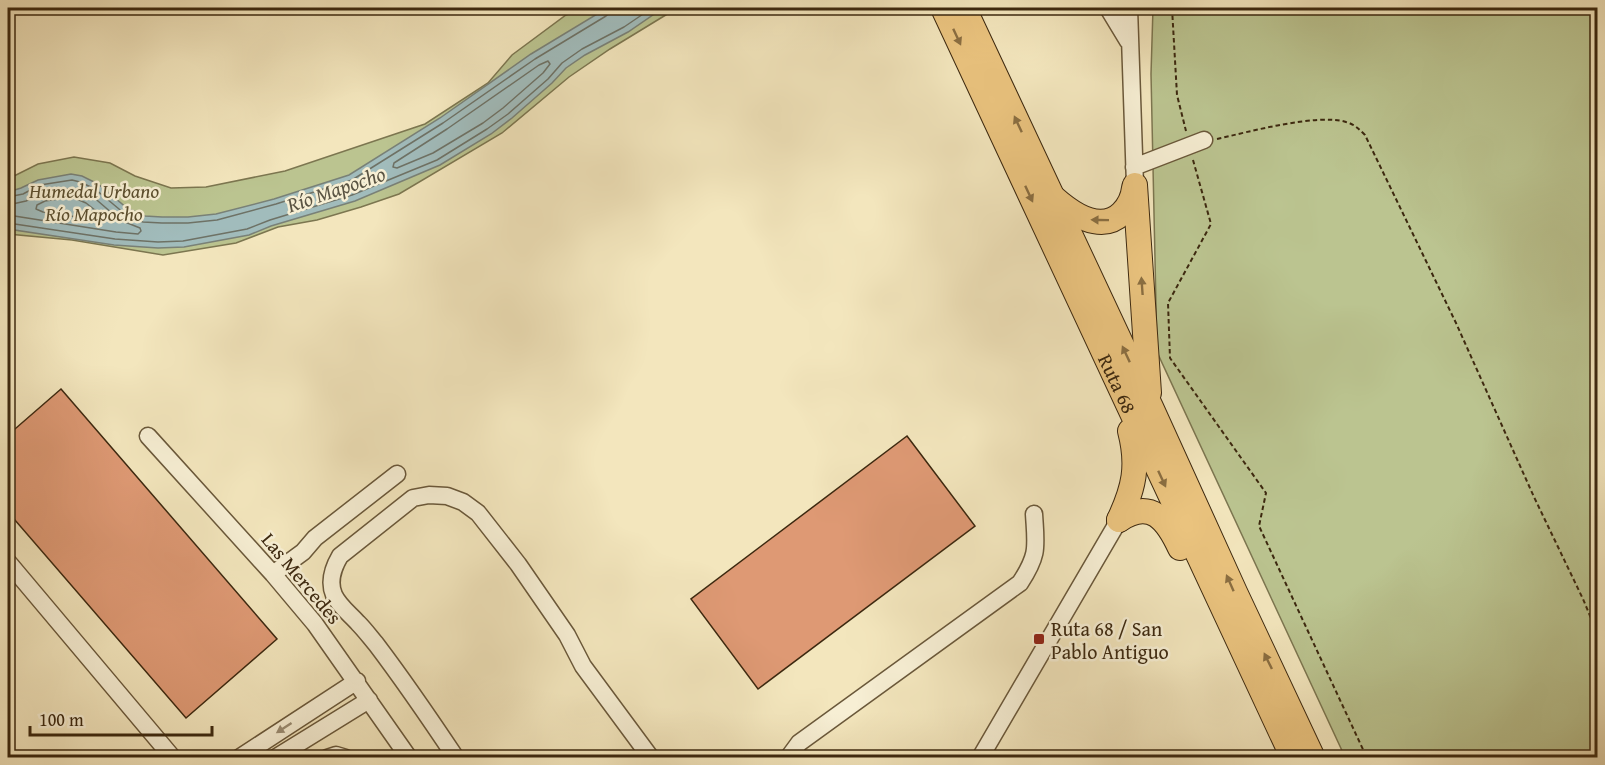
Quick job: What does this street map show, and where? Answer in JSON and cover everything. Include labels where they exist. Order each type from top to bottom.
[{"type":"highway","name":"Ruta 68","points":[[943,8],[1120,388],[1281,710],[1313,758]]},
{"type":"highway","name":"Ruta 68","points":[[964,8],[1151,407],[1234,592],[1281,710],[1293,758]]},
{"type":"highway","points":[[1052,196],[1066,208],[1082,217],[1104,222],[1119,216],[1127,207],[1134,193],[1134,176]]},
{"type":"highway","points":[[1134,176],[1151,407]]},
{"type":"highway","points":[[1119,520],[1131,490],[1136,469],[1134,445],[1120,388]]},
{"type":"highway","points":[[1119,520],[1135,512],[1145,511],[1156,515],[1166,523],[1225,647],[1245,681],[1314,734],[1328,758]]},
{"type":"street","points":[[1108,8],[1129,42]]},
{"type":"street","points":[[1129,8],[1134,176],[1197,143]]},
{"type":"street","name":"Las Mercedes","points":[[148,436],[273,574],[315,624],[409,758]]},
{"type":"street","points":[[273,574],[397,474]]},
{"type":"street","points":[[456,758],[419,701],[360,624],[334,595],[331,581],[334,567],[340,556],[413,498],[429,495],[447,496],[463,502],[478,513],[518,564],[567,635],[583,666],[651,758]]},
{"type":"street","points":[[788,758],[799,743],[1020,583],[1029,569],[1036,549],[1034,514]]},
{"type":"street","points":[[980,758],[1119,520]]},
{"type":"street","points":[[8,562],[173,758]]},
{"type":"street","points":[[239,758],[357,681]]},
{"type":"street","points":[[275,758],[369,700]]},
{"type":"street","points":[[327,758],[336,755],[346,758]]},
{"type":"path","points":[[1172,8],[1177,95],[1197,143],[1211,224],[1168,303],[1170,358],[1266,493],[1259,526],[1367,758]]},
{"type":"path","points":[[1197,143],[1295,123],[1322,120],[1348,122],[1365,135],[1456,323],[1598,634]]},
{"type":"green space","name":"Humedal Urbano Río Mapocho","points":[[584,8],[676,8],[569,77],[502,133],[399,194],[317,220],[278,227],[236,243],[163,255],[72,240],[8,234],[8,179],[38,164],[74,157],[110,163],[135,176],[171,188],[206,187],[285,171],[425,124],[488,83],[512,55],[566,15]]},
{"type":"green space","points":[[1153,8],[1597,8],[1597,757],[1345,757],[1157,352],[1151,74]]},
{"type":"water","name":"Humedal Urbano Río Mapocho","points":[[607,8],[663,8],[628,32],[566,68],[552,83],[491,134],[440,165],[355,201],[271,226],[249,235],[184,247],[114,245],[8,229],[8,192],[38,180],[71,174],[82,176],[98,184],[127,208],[145,216],[162,217],[216,214],[274,199],[349,175],[440,118],[531,54]]},
{"type":"building","points":[[61,389],[277,639],[186,718],[8,512],[8,435]]},
{"type":"building","points":[[907,436],[975,526],[758,689],[691,599]]},
{"type":"place","name":"Ruta 68 / San Pablo Antiguo","points":[[1039,639]]},
{"type":"water label","name":"Río Mapocho","points":[[336,189]]}]
